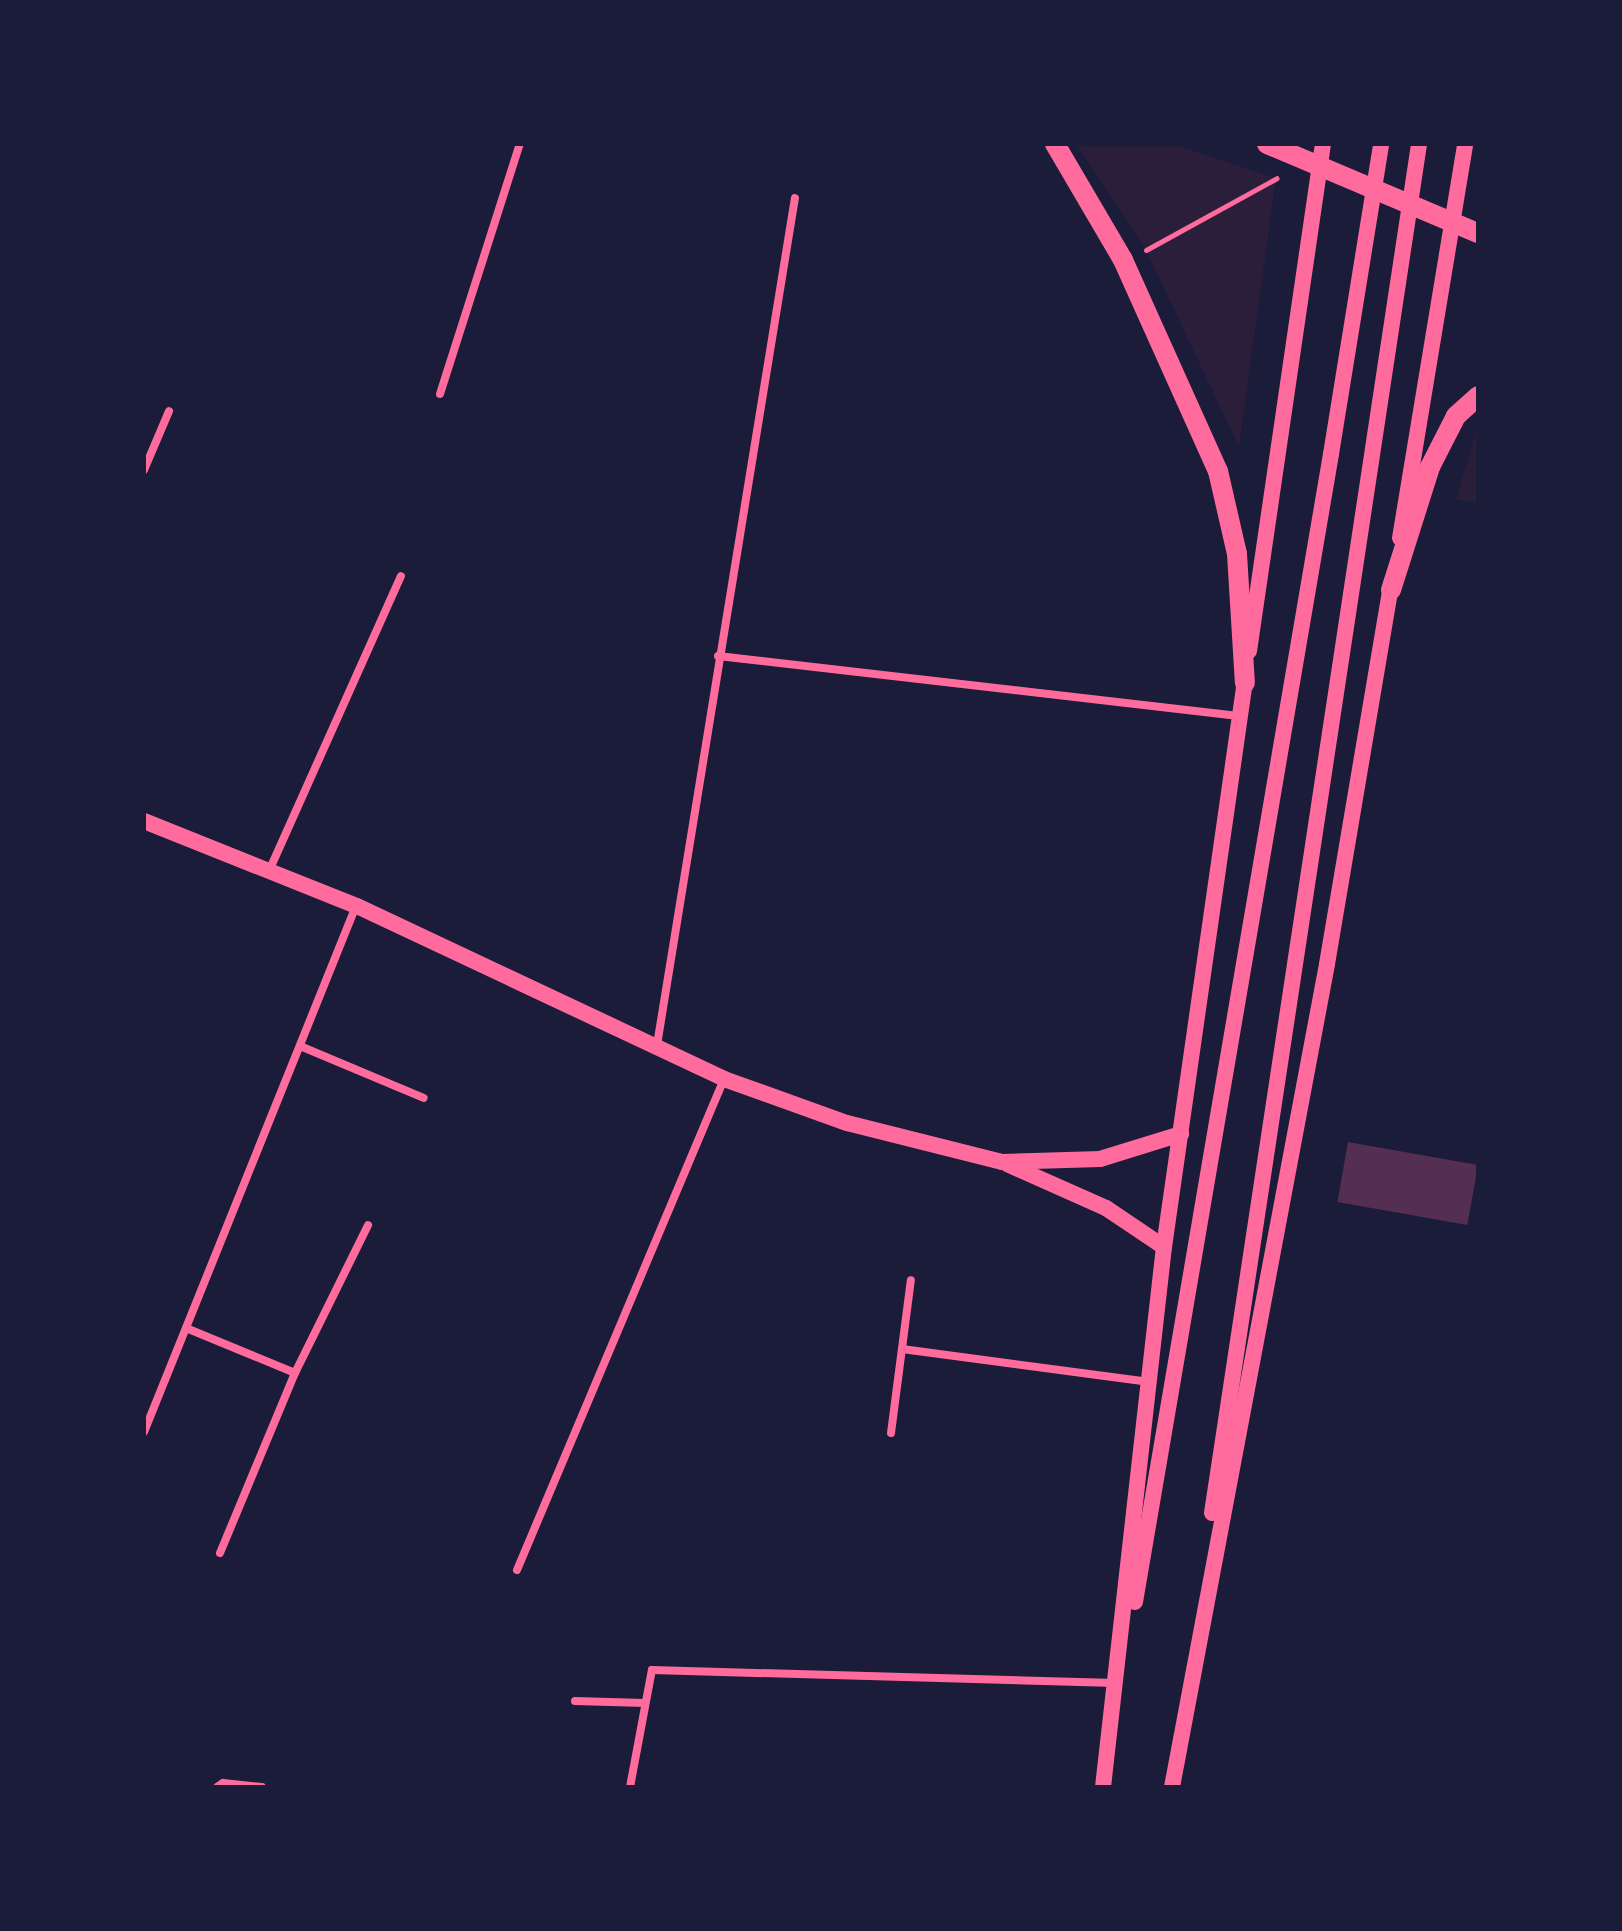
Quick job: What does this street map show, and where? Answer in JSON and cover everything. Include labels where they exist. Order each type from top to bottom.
[{"type":"main road","points":[[1055,144],[1123,260],[1218,471],[1237,554],[1245,683]]},
{"type":"main road","points":[[1267,144],[1478,233]]},
{"type":"main road","points":[[1108,1759],[1164,1247],[1323,144]]},
{"type":"main road","points":[[1103,1787],[1331,454],[1381,144]]},
{"type":"main road","points":[[1172,1787],[1367,472],[1419,144]]},
{"type":"main road","points":[[1175,1768],[1318,1010],[1465,144]]},
{"type":"main road","points":[[1391,590],[1430,467],[1456,416],[1478,396]]},
{"type":"main road","points":[[144,821],[357,906],[724,1079],[847,1123],[1002,1162],[1106,1208],[1164,1247]]},
{"type":"main road","points":[[1002,1162],[1100,1159],[1181,1134]]},
{"type":"street","points":[[440,394],[520,144]]},
{"type":"street","points":[[657,1045],[795,198]]},
{"type":"street","points":[[144,470],[169,411]]},
{"type":"street","points":[[269,871],[401,576]]},
{"type":"street","points":[[718,656],[1240,716]]},
{"type":"street","points":[[144,1432],[147,1413],[186,1328],[357,906]]},
{"type":"street","points":[[300,1046],[424,1098]]},
{"type":"street","points":[[517,1570],[724,1079]]},
{"type":"street","points":[[220,1553],[295,1373],[368,1225]]},
{"type":"street","points":[[891,1433],[911,1280]]},
{"type":"street","points":[[186,1328],[295,1373]]},
{"type":"street","points":[[902,1349],[1148,1382]]},
{"type":"street","points":[[630,1787],[652,1670],[1116,1683]]},
{"type":"street","points":[[575,1701],[645,1703]]},
{"type":"street","points":[[217,1787],[223,1783],[262,1787]]},
{"type":"path","points":[[1146,250],[1276,178]]},
{"type":"shaded area","points":[[1076,144],[1172,144],[1276,178],[1239,447],[1146,250]]},
{"type":"shaded area","points":[[1478,425],[1478,503],[1456,499]]},
{"type":"building","points":[[1348,1142],[1478,1165],[1467,1225],[1337,1202]]}]
